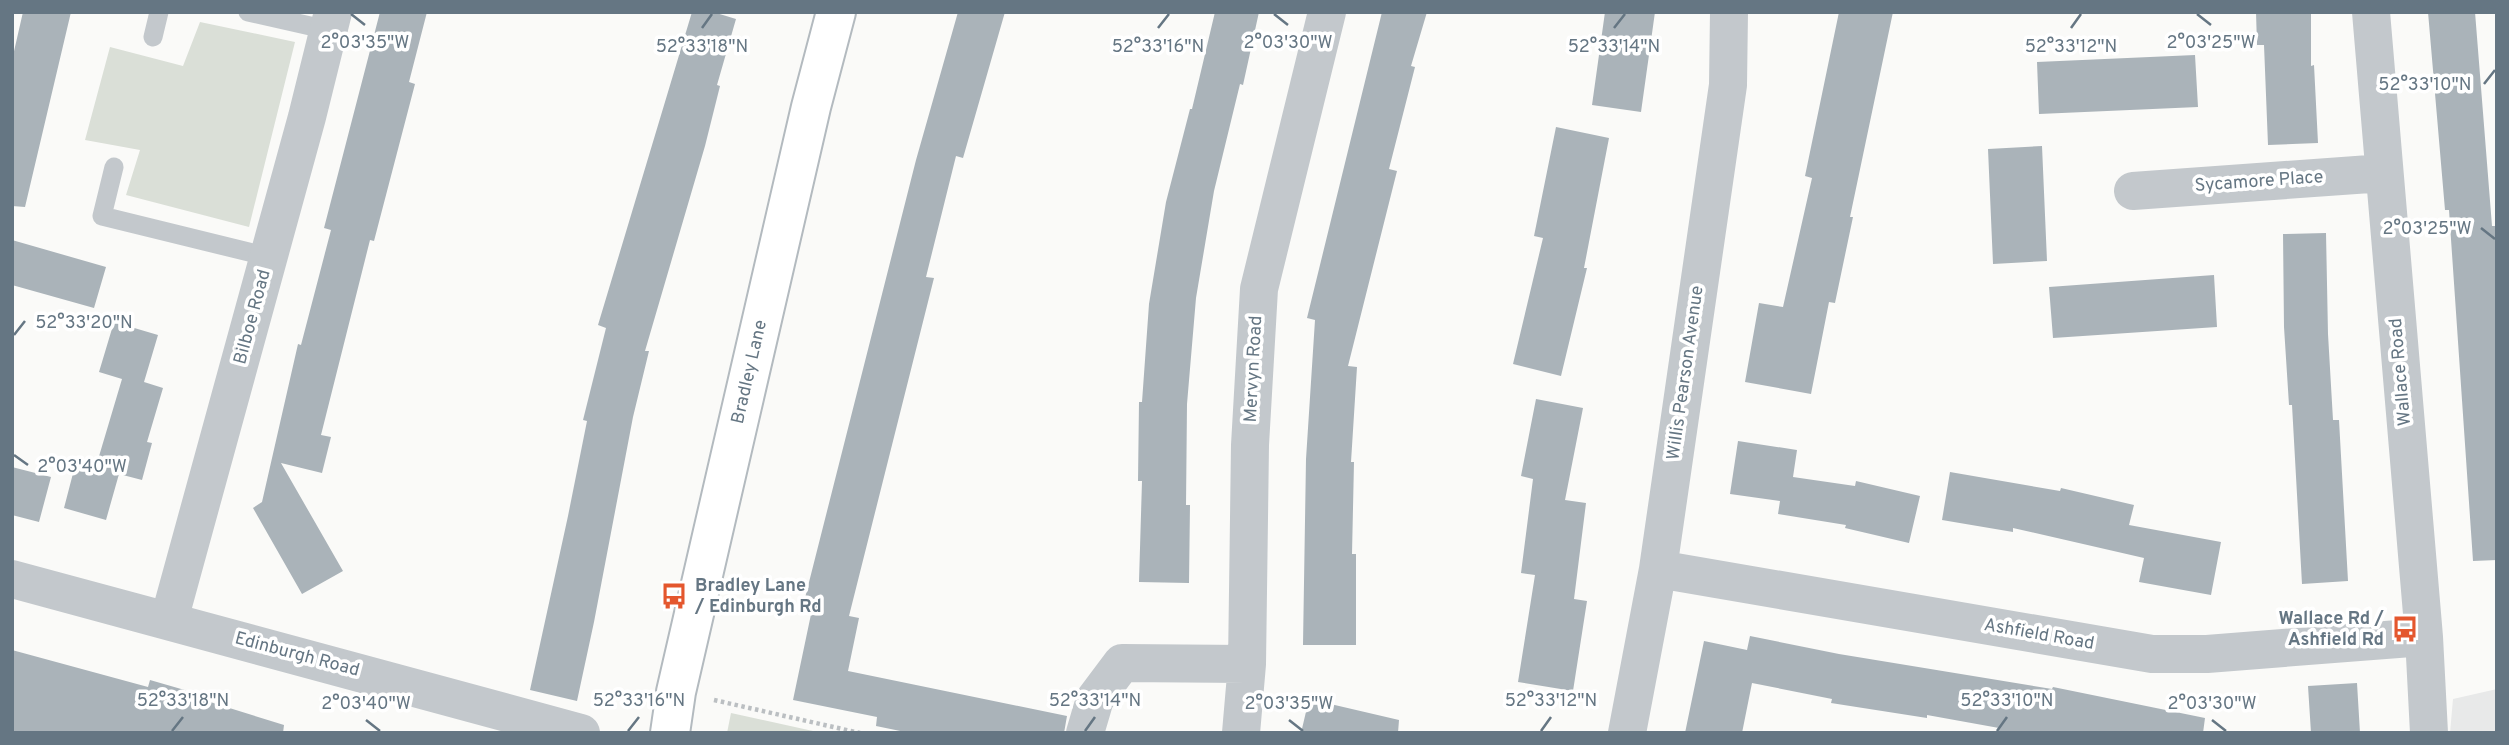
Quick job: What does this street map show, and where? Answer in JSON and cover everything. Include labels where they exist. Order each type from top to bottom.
[{"type":"street","name":"Bradley Lane","points":[[670,733],[676,692],[811,107],[836,12]]},
{"type":"street","name":"Mervyn Road","points":[[1241,733],[1247,664],[1250,445],[1259,289],[1326,12]]},
{"type":"street","name":"Willis Pearson Avenue","points":[[1627,733],[1658,569],[1728,85],[1728,12]]},
{"type":"street","name":"Wallace Road","points":[[2371,12],[2424,637],[2429,733]]},
{"type":"street","name":"Bilboe Road","points":[[169,620],[270,257],[330,21]]},
{"type":"street","name":"Sycamore Place","points":[[2133,191],[2384,173]]},
{"type":"street","name":"Ashfield Road","points":[[1658,569],[2152,654],[2207,654],[2424,637]]},
{"type":"street","name":"Edinburgh Road","points":[[12,579],[581,733]]},
{"type":"street","points":[[1085,733],[1095,699],[1122,663],[1247,664]]},
{"type":"lane","points":[[153,37],[159,12]]},
{"type":"lane","points":[[248,12],[330,21]]},
{"type":"lane","points":[[114,167],[102,216],[270,257]]},
{"type":"path","points":[[676,692],[860,733]]},
{"type":"shaded area","points":[[200,22],[295,42],[249,227],[126,195],[140,150],[85,140],[110,47],[183,66]]},
{"type":"shaded area","points":[[2497,689],[2497,733],[2450,733],[2453,699]]},
{"type":"shaded area","points":[[731,713],[822,733],[727,733]]},
{"type":"building","points":[[23,12],[71,12],[25,207],[12,206],[12,60]]},
{"type":"building","points":[[380,12],[427,12],[409,82],[415,84],[374,241],[370,240],[321,435],[331,437],[322,473],[281,463],[343,571],[302,594],[253,508],[262,502],[298,344],[301,345],[331,230],[324,228]]},
{"type":"building","points":[[692,12],[713,12],[736,19],[717,85],[720,86],[705,146],[645,351],[649,351],[633,417],[577,701],[530,690],[587,421],[583,420],[606,328],[598,325]]},
{"type":"building","points":[[958,12],[1005,12],[963,158],[956,156],[926,277],[934,278],[849,616],[859,618],[848,671],[1067,716],[1064,733],[910,733],[876,726],[877,717],[793,700],[814,600],[805,598],[916,160]]},
{"type":"building","points":[[1215,12],[1259,12],[1243,85],[1240,84],[1214,191],[1196,298],[1187,404],[1186,505],[1190,505],[1189,583],[1139,582],[1142,481],[1138,481],[1139,402],[1142,402],[1149,304],[1166,202]]},
{"type":"building","points":[[1382,12],[1427,12],[1411,66],[1415,67],[1389,169],[1397,171],[1348,366],[1357,367],[1351,462],[1354,462],[1352,554],[1356,554],[1356,645],[1303,645],[1306,459],[1315,320],[1307,318]]},
{"type":"building","points":[[1605,12],[1655,12],[1641,112],[1592,105]]},
{"type":"building","points":[[1839,12],[1893,12],[1835,303],[1829,302],[1811,394],[1745,382],[1759,303],[1783,307],[1812,178],[1805,176]]},
{"type":"building","points":[[2256,12],[2311,12],[2311,66],[2314,65],[2318,143],[2268,145],[2264,45],[2257,45]]},
{"type":"building","points":[[2428,12],[2475,12],[2492,226],[2497,226],[2497,560],[2473,561],[2449,210],[2445,210]]},
{"type":"building","points":[[2195,55],[2198,107],[2039,114],[2037,62]]},
{"type":"building","points":[[1556,127],[1609,138],[1584,268],[1587,268],[1561,376],[1513,364],[1543,238],[1534,236]]},
{"type":"building","points":[[2042,146],[2047,261],[1993,264],[1988,149]]},
{"type":"building","points":[[2326,233],[2333,420],[2339,420],[2348,581],[2302,584],[2292,405],[2289,405],[2284,327],[2283,234]]},
{"type":"building","points":[[12,240],[106,267],[94,308],[12,285]]},
{"type":"building","points":[[2214,275],[2217,327],[2053,338],[2049,287]]},
{"type":"building","points":[[114,322],[158,335],[144,382],[163,388],[147,442],[152,443],[142,480],[119,474],[106,520],[64,508],[77,458],[97,463],[122,379],[99,372]]},
{"type":"building","points":[[1536,399],[1583,408],[1565,500],[1586,503],[1574,599],[1587,601],[1573,691],[1518,682],[1535,575],[1521,573],[1533,479],[1521,476]]},
{"type":"building","points":[[1738,441],[1797,450],[1793,477],[1855,486],[1856,481],[1920,496],[1909,543],[1845,528],[1846,525],[1778,514],[1780,501],[1730,494]]},
{"type":"building","points":[[12,467],[51,477],[39,522],[12,515]]},
{"type":"building","points":[[1950,472],[2060,491],[2061,488],[2134,505],[2129,525],[2221,542],[2211,595],[2139,582],[2144,558],[2013,528],[2013,532],[1942,520]]},
{"type":"building","points":[[1750,636],[1839,654],[2052,689],[2053,687],[2205,718],[2203,733],[1998,733],[1999,728],[1927,715],[1927,718],[1831,703],[1832,699],[1752,683],[1742,733],[1685,733],[1704,641],[1747,650]]},
{"type":"building","points":[[12,650],[148,687],[150,680],[195,693],[194,697],[284,725],[283,733],[12,733]]},
{"type":"building","points":[[2357,683],[2360,733],[2311,733],[2308,686]]},
{"type":"building","points":[[1309,699],[1399,720],[1398,733],[1301,733]]},
{"type":"place","name":"Bradley Lane / Edinburgh Rd","points":[[674,596]]},
{"type":"place","name":"Wallace Rd / Ashfield Rd","points":[[2405,629]]}]
